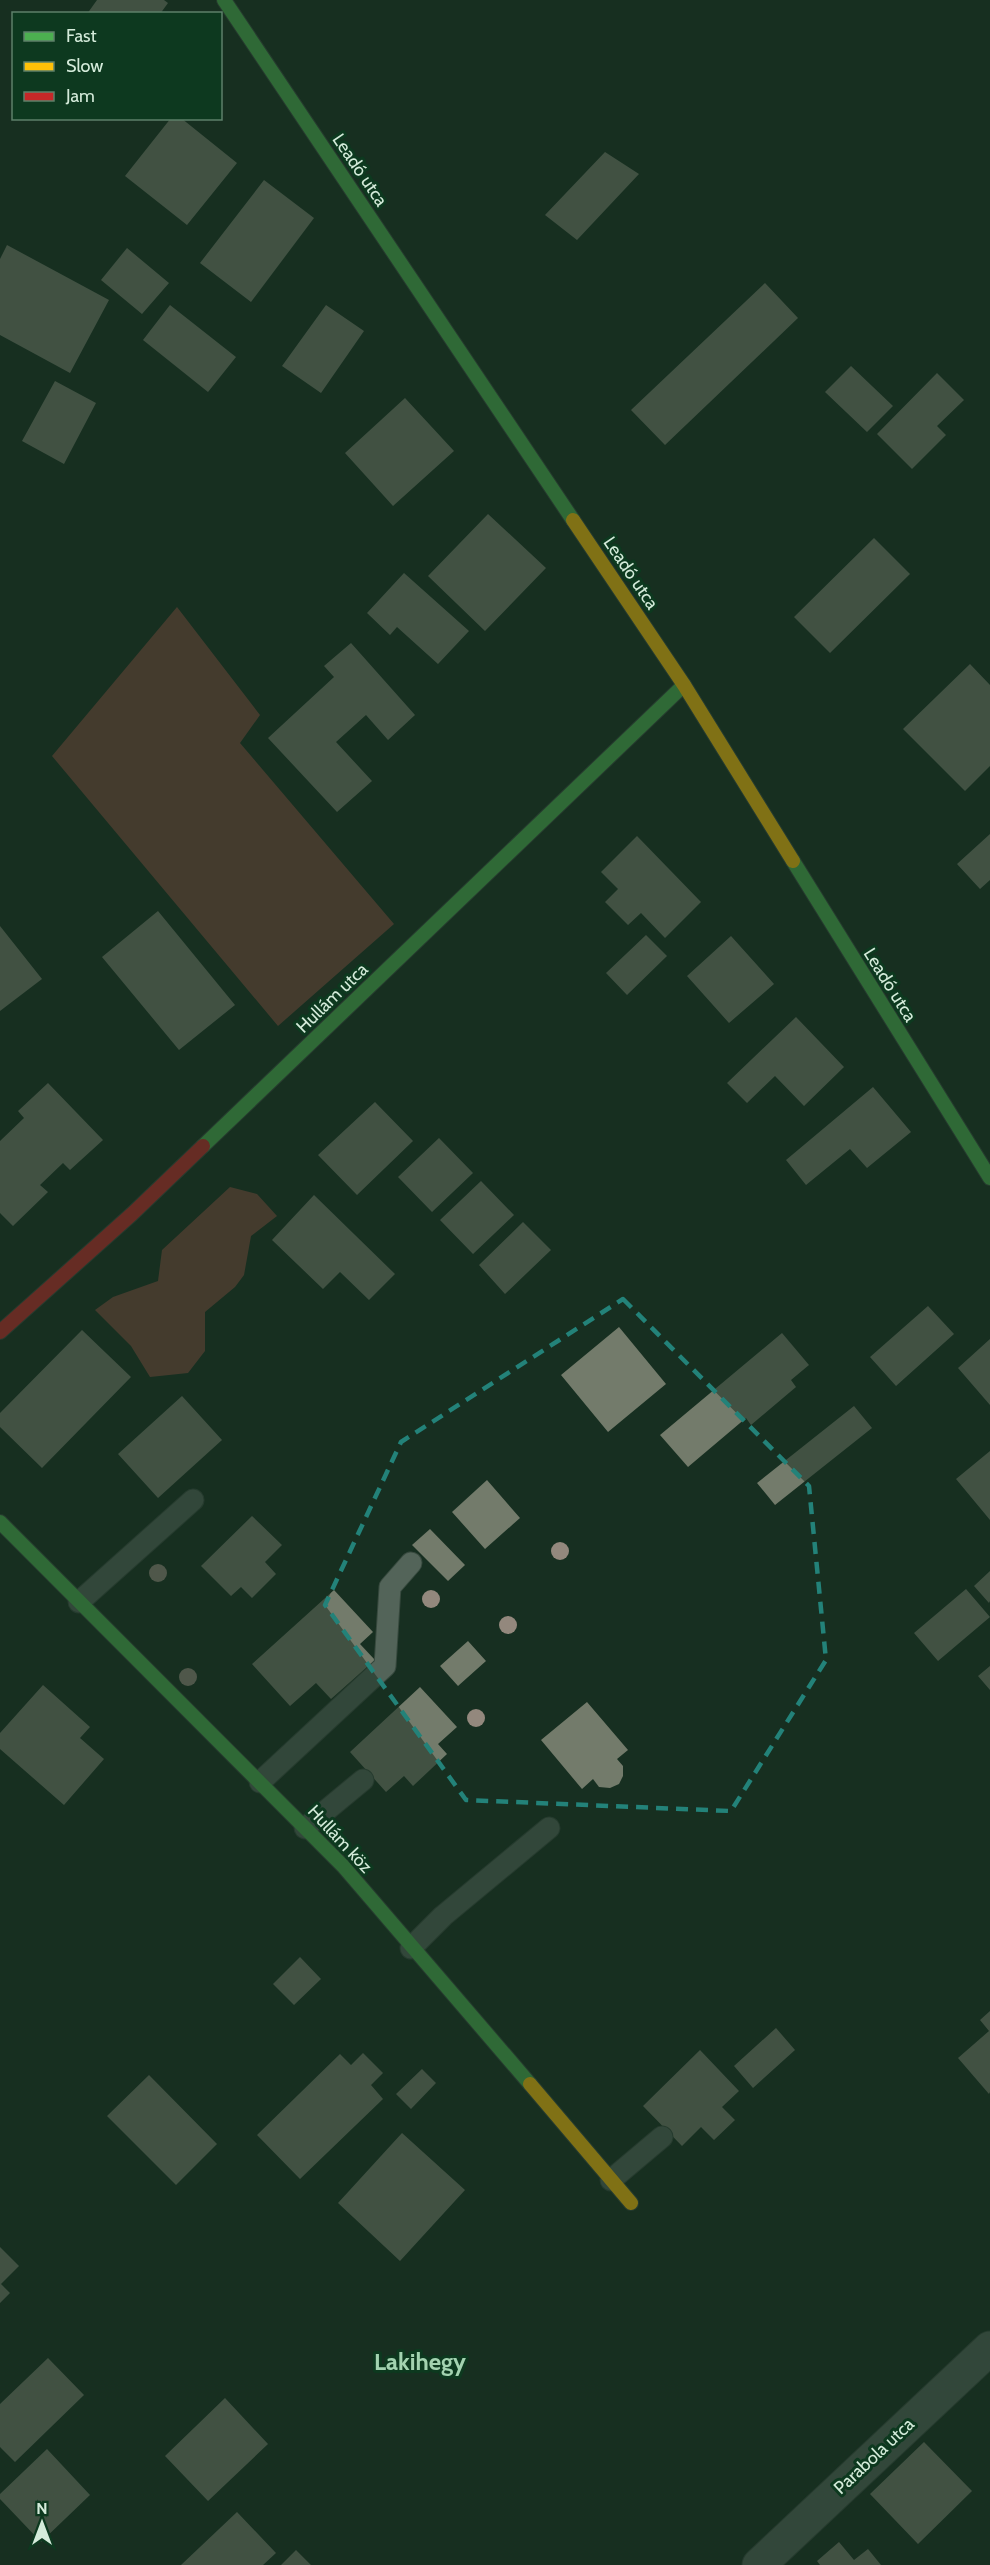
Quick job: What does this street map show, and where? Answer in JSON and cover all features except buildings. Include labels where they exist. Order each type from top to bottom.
[{"type":"street","name":"Leadó utca","points":[[224,0],[684,685],[990,1178]]},
{"type":"street","name":"Hullám utca","points":[[0,1332],[132,1214],[684,685]]},
{"type":"street","name":"Hullám köz","points":[[0,1522],[343,1866],[631,2203]]},
{"type":"street","name":"Parabola utca","points":[[759,2565],[990,2348]]},
{"type":"lane","points":[[80,1602],[193,1500]]},
{"type":"lane","points":[[260,1782],[386,1666],[390,1587],[411,1563]]},
{"type":"lane","points":[[305,1828],[363,1780]]},
{"type":"lane","points":[[411,1948],[443,1916],[549,1828]]},
{"type":"lane","points":[[611,2180],[662,2137]]},
{"type":"highlighted area","points":[[623,1299],[809,1486],[826,1660],[731,1811],[466,1800],[325,1605],[401,1442]]},
{"type":"shaded area","points":[[177,607],[260,715],[240,743],[394,924],[278,1026],[52,756]]},
{"type":"shaded area","points":[[230,1187],[257,1194],[277,1216],[251,1236],[244,1275],[235,1287],[205,1312],[205,1351],[188,1373],[150,1377],[131,1346],[95,1310],[113,1297],[158,1281],[162,1250]]},
{"type":"traffic: fast","points":[[224,0],[573,520]]},
{"type":"traffic: fast","points":[[203,1146],[684,685]]},
{"type":"traffic: fast","points":[[793,861],[990,1178]]},
{"type":"traffic: fast","points":[[0,1522],[343,1866],[530,2084]]},
{"type":"traffic: slow","points":[[573,520],[684,685],[793,861]]},
{"type":"traffic: slow","points":[[530,2084],[631,2203]]},
{"type":"traffic: jam","points":[[0,1332],[132,1214],[203,1146]]},
{"type":"district","name":"Lakihegy","points":[[420,2362]]}]
